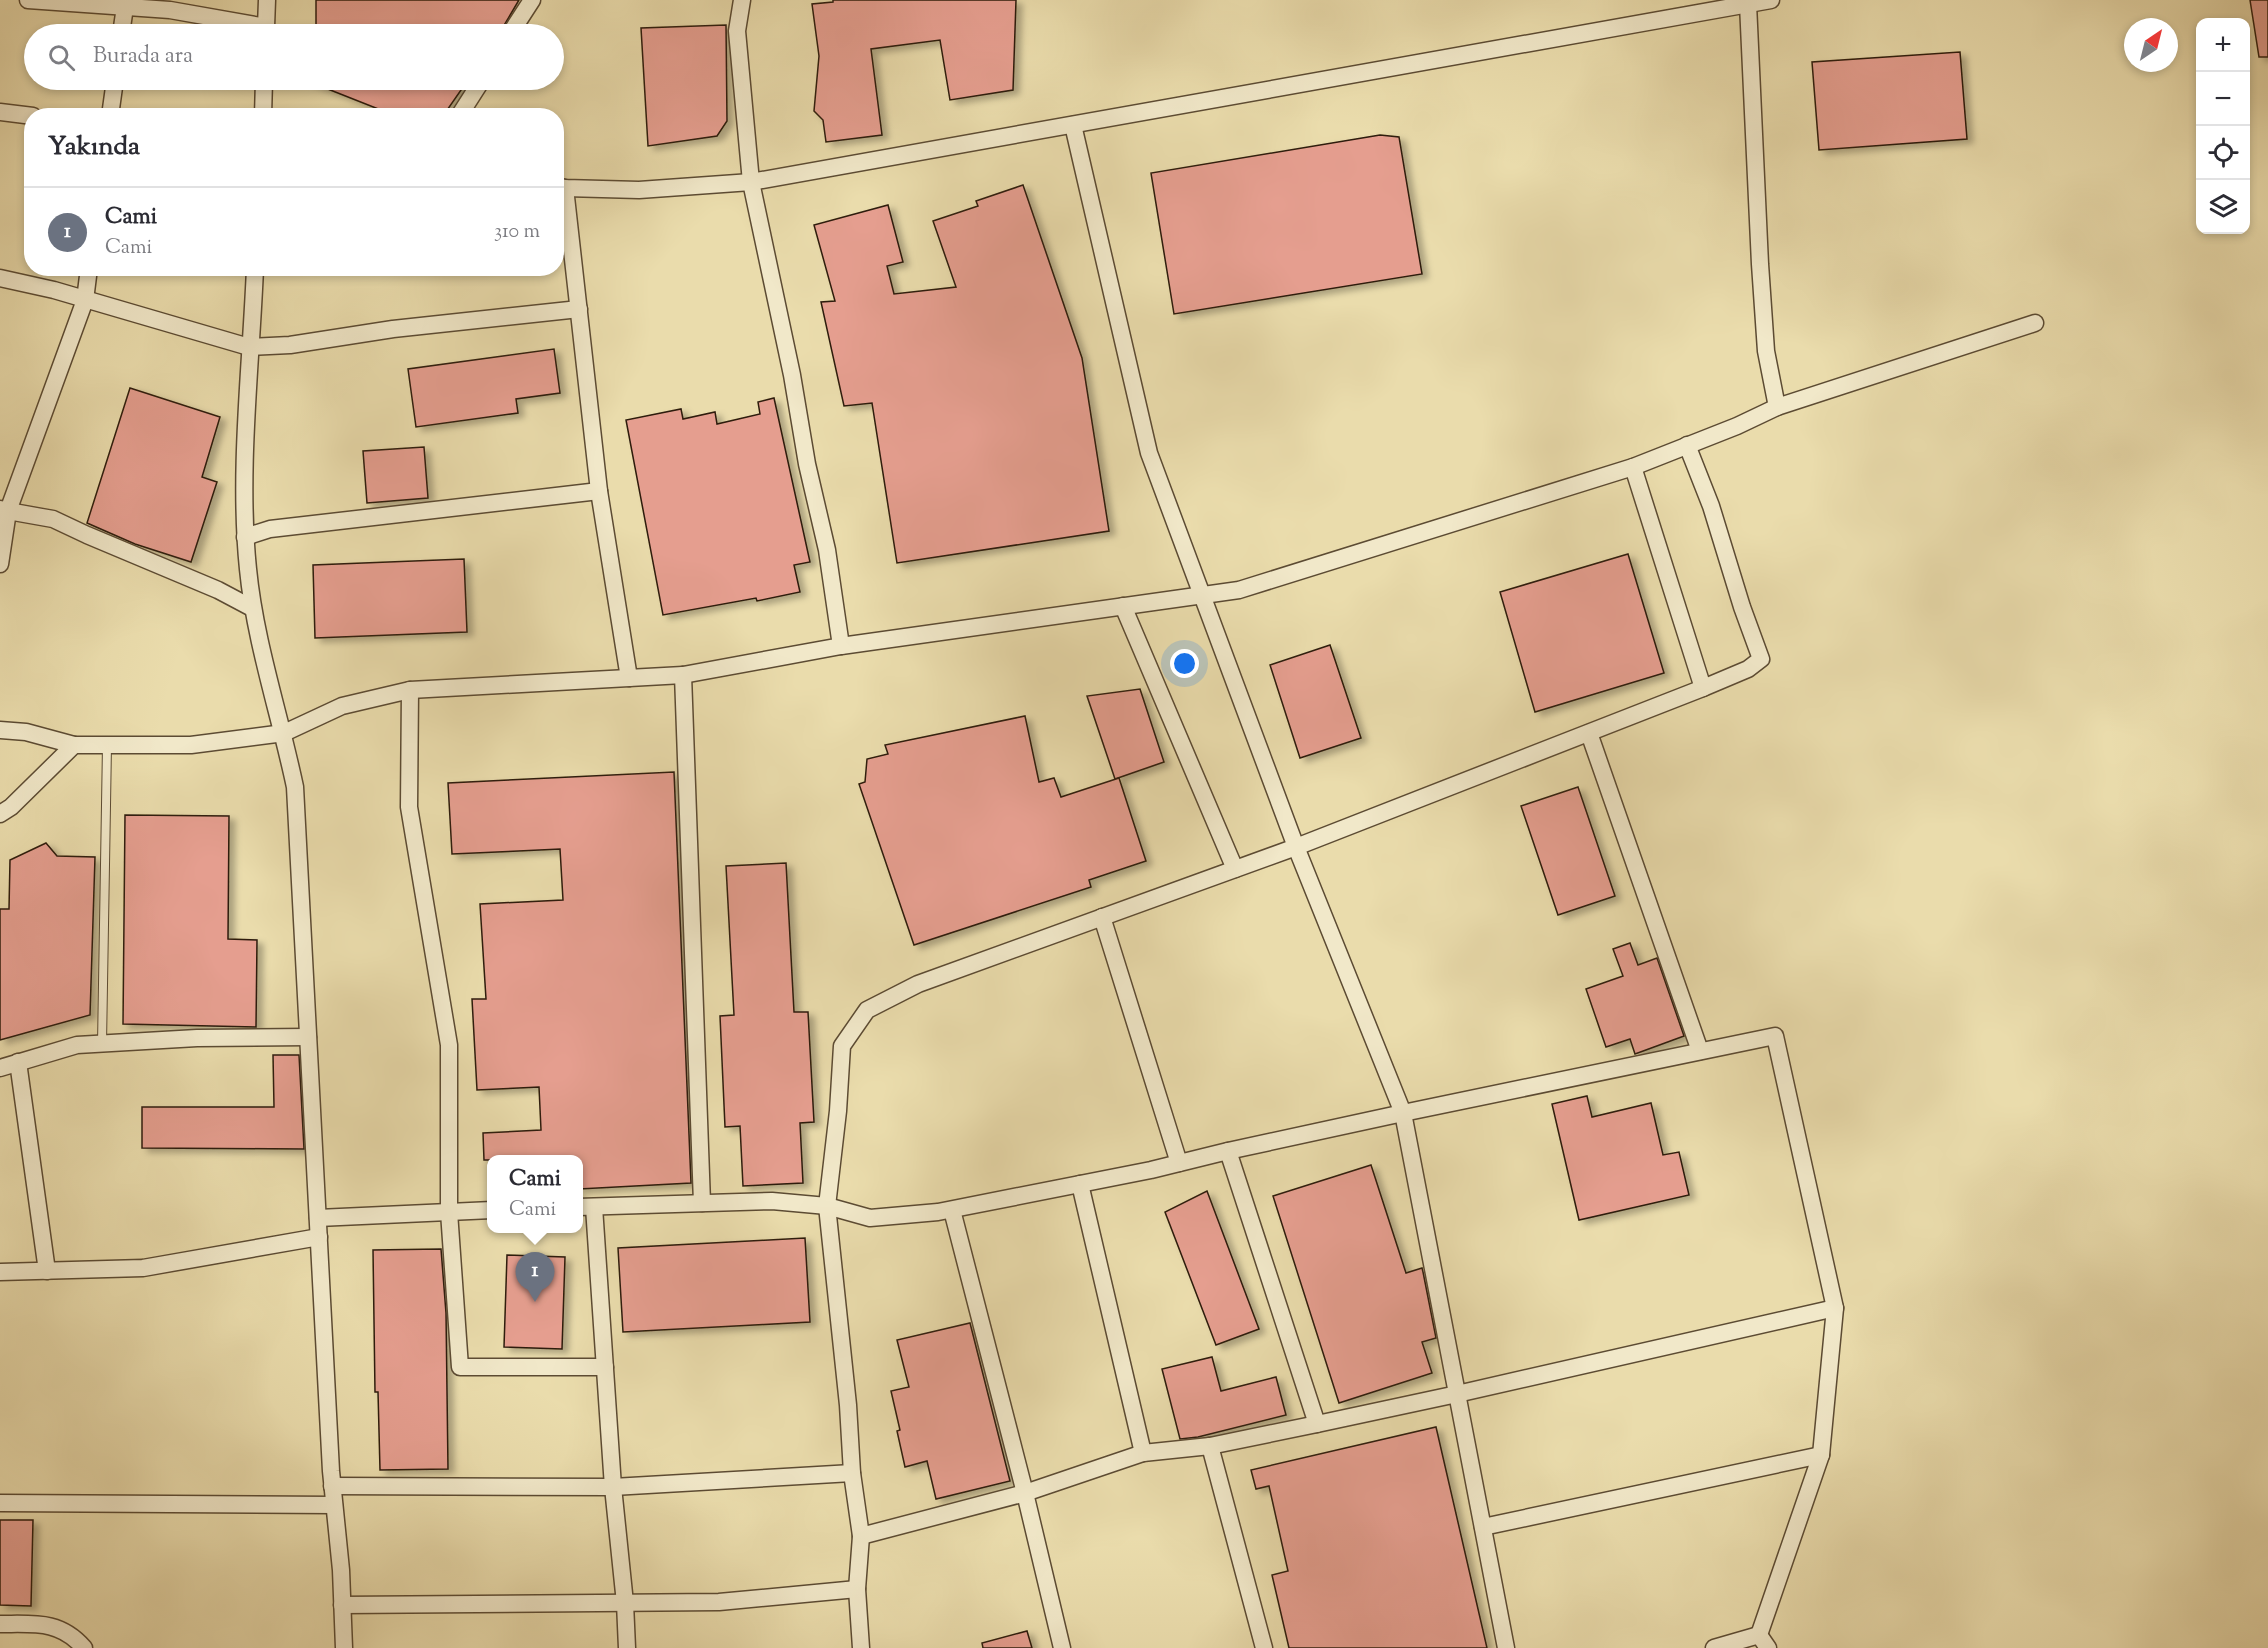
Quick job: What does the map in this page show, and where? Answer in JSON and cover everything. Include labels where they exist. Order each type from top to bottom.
[{"type":"street","points":[[28,0],[170,10],[234,24]]},
{"type":"street","points":[[266,24],[267,0]]},
{"type":"street","points":[[516,24],[532,0]]},
{"type":"street","points":[[742,0],[737,31],[751,182],[792,375],[807,464],[827,550],[841,646]]},
{"type":"street","points":[[564,187],[639,190],[751,182],[1771,0]]},
{"type":"street","points":[[1748,4],[1766,351],[1777,407]]},
{"type":"street","points":[[123,24],[125,7]]},
{"type":"street","points":[[111,108],[114,90]]},
{"type":"street","points":[[265,90],[266,108]]},
{"type":"street","points":[[464,108],[476,90]]},
{"type":"street","points":[[0,112],[24,115]]},
{"type":"street","points":[[1073,125],[1149,453],[1296,847],[1403,1113],[1506,1648]]},
{"type":"street","points":[[564,207],[579,309],[599,491],[629,678]]},
{"type":"street","points":[[0,564],[4,510],[85,300],[88,276]]},
{"type":"street","points":[[254,276],[249,347],[245,537],[252,608],[284,733],[295,787],[332,1486],[344,1648]]},
{"type":"street","points":[[0,278],[249,347],[290,345],[393,329],[579,309]]},
{"type":"street","points":[[0,730],[26,732],[74,745],[191,745],[284,733],[342,706],[410,690],[683,675],[841,646],[1239,590],[1633,467],[1737,426],[1777,407],[2035,323]]},
{"type":"street","points":[[861,1648],[857,1589],[861,1536],[852,1473],[848,1405],[827,1206],[838,1111],[842,1046],[867,1010],[918,984],[1296,847],[1734,676],[1761,659],[1735,587],[1711,506],[1687,445]]},
{"type":"street","points":[[1633,467],[1703,688]]},
{"type":"street","points":[[245,537],[270,529],[599,491]]},
{"type":"street","points":[[4,510],[53,519],[208,585],[252,608]]},
{"type":"street","points":[[1123,606],[1235,869]]},
{"type":"street","points":[[683,675],[702,1203]]},
{"type":"street","points":[[410,690],[409,807],[449,1045],[449,1212],[460,1367],[605,1367]]},
{"type":"street","points":[[1589,733],[1700,1051]]},
{"type":"street","points":[[0,814],[11,807],[74,745]]},
{"type":"street","points":[[1102,917],[1179,1163]]},
{"type":"street","points":[[627,1648],[605,1367],[586,1207],[772,1201],[827,1206],[870,1218],[952,1210],[1775,1036],[1836,1308],[1821,1455],[1764,1642],[1714,1648]]},
{"type":"street","points":[[0,1068],[76,1045],[197,1038],[308,1037]]},
{"type":"street","points":[[18,1062],[47,1271]]},
{"type":"street","points":[[1228,1151],[1317,1424]]},
{"type":"street","points":[[1080,1184],[1143,1453]]},
{"type":"street","points":[[318,1218],[487,1210]]},
{"type":"street","points":[[952,1210],[1025,1493],[1062,1648]]},
{"type":"street","points":[[0,1272],[143,1268],[319,1237]]},
{"type":"street","points":[[861,1536],[1025,1493],[1143,1453],[1210,1446],[1317,1424],[1836,1308]]},
{"type":"street","points":[[1210,1446],[1264,1648]]},
{"type":"street","points":[[1483,1527],[1821,1455]]},
{"type":"street","points":[[332,1486],[613,1487],[852,1473]]},
{"type":"street","points":[[0,1503],[334,1505]]},
{"type":"street","points":[[342,1605],[719,1602],[857,1589]]},
{"type":"street","points":[[0,1624],[49,1624],[74,1635],[84,1648]]},
{"type":"lane","points":[[102,1044],[107,745]]},
{"type":"building","points":[[316,0],[519,0],[505,24],[316,24]]},
{"type":"building","points":[[833,0],[1016,0],[1013,90],[950,100],[940,40],[871,49],[882,135],[826,142],[823,120],[814,111],[819,56],[812,4],[833,2]]},
{"type":"building","points":[[2250,0],[2268,0],[2268,57],[2259,57]]},
{"type":"building","points":[[726,25],[727,121],[717,136],[648,146],[641,28]]},
{"type":"building","points":[[1960,52],[1967,139],[1819,150],[1812,62]]},
{"type":"building","points":[[330,90],[461,90],[449,108],[376,108]]},
{"type":"building","points":[[1380,135],[1399,137],[1422,274],[1174,314],[1151,173]]},
{"type":"building","points":[[1023,185],[1082,358],[1109,531],[897,563],[872,403],[844,406],[821,302],[835,301],[814,225],[888,205],[903,262],[887,266],[894,294],[956,287],[933,221],[978,206],[976,201]]},
{"type":"building","points":[[554,349],[560,393],[516,399],[518,413],[416,427],[408,369]]},
{"type":"building","points":[[130,388],[220,417],[202,477],[217,482],[191,562],[135,544],[87,523]]},
{"type":"building","points":[[774,398],[810,562],[794,565],[800,592],[663,615],[626,420],[681,409],[683,419],[715,412],[717,424],[760,414],[758,402]]},
{"type":"building","points":[[424,447],[428,498],[367,503],[363,451]]},
{"type":"building","points":[[1628,554],[1664,673],[1535,712],[1500,592]]},
{"type":"building","points":[[464,559],[467,632],[315,638],[313,565]]},
{"type":"building","points":[[1330,645],[1361,738],[1300,758],[1270,665]]},
{"type":"building","points":[[1140,689],[1164,762],[1115,779],[1087,696]]},
{"type":"building","points":[[1025,716],[1039,782],[1054,778],[1061,797],[1119,778],[1146,861],[1089,880],[1091,887],[914,945],[859,784],[865,782],[867,759],[888,754],[885,745]]},
{"type":"building","points":[[674,772],[691,1183],[583,1189],[583,1155],[487,1155],[487,1160],[484,1160],[483,1133],[541,1130],[539,1087],[477,1090],[472,999],[486,999],[480,904],[563,900],[560,849],[452,854],[448,783]]},
{"type":"building","points":[[1578,787],[1615,896],[1558,915],[1521,806]]},
{"type":"building","points":[[125,815],[229,816],[228,939],[257,940],[256,1027],[123,1024]]},
{"type":"building","points":[[46,843],[57,856],[95,857],[90,1015],[0,1040],[0,909],[9,909],[10,860]]},
{"type":"building","points":[[786,863],[794,1012],[808,1012],[814,1122],[800,1123],[803,1183],[743,1186],[740,1126],[725,1127],[720,1016],[734,1015],[726,866]]},
{"type":"building","points":[[1630,943],[1638,965],[1657,958],[1684,1036],[1635,1054],[1630,1039],[1606,1047],[1586,989],[1623,976],[1613,949]]},
{"type":"building","points":[[273,1055],[299,1055],[304,1149],[142,1148],[142,1107],[274,1107]]},
{"type":"building","points":[[1587,1096],[1592,1117],[1651,1103],[1663,1155],[1679,1152],[1689,1195],[1579,1220],[1552,1104]]},
{"type":"building","points":[[1371,1165],[1406,1273],[1422,1268],[1436,1338],[1422,1342],[1432,1373],[1339,1403],[1273,1196]]},
{"type":"building","points":[[1207,1191],[1259,1329],[1216,1345],[1165,1212]]},
{"type":"building","points":[[805,1238],[810,1322],[623,1332],[618,1248]]},
{"type":"building","points":[[441,1249],[446,1313],[448,1469],[380,1470],[378,1392],[375,1392],[373,1250]]},
{"type":"building","points":[[507,1255],[565,1257],[562,1349],[504,1347]]},
{"type":"building","points":[[970,1323],[1010,1481],[936,1499],[927,1461],[905,1467],[891,1391],[909,1387],[897,1340]]},
{"type":"building","points":[[1212,1357],[1221,1391],[1276,1377],[1286,1415],[1198,1437],[1180,1439],[1162,1369]]},
{"type":"building","points":[[1436,1427],[1487,1648],[1289,1648],[1272,1575],[1288,1571],[1269,1486],[1256,1489],[1251,1470]]},
{"type":"building","points":[[0,1520],[33,1520],[31,1606],[0,1605]]},
{"type":"building","points":[[1027,1631],[1032,1648],[983,1648],[982,1643]]},
{"type":"place","name":"Cami","points":[[535,1302]]}]
